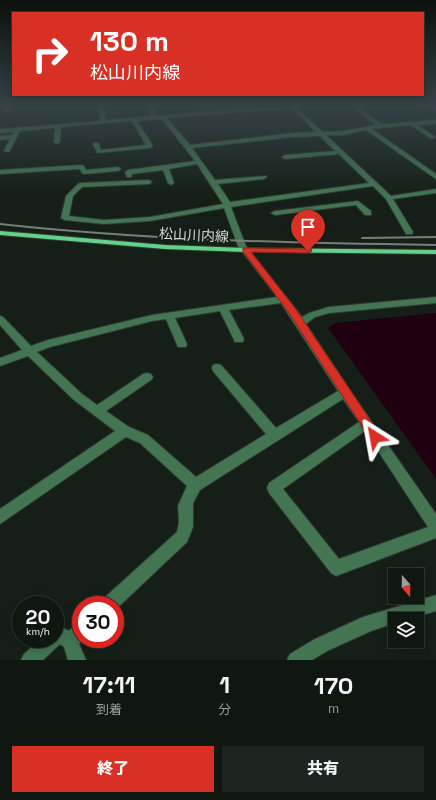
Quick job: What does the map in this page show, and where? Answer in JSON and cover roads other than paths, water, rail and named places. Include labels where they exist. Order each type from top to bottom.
[{"type":"main road","name":"松山川内線","points":[[0,233],[115,243],[245,250],[436,252]]},
{"type":"street","points":[[57,136],[57,142]]},
{"type":"street","points":[[0,172],[82,167],[84,172],[106,161],[150,146],[144,136]]},
{"type":"street","points":[[178,136],[225,199],[240,242],[245,250],[284,299],[366,424],[436,526]]},
{"type":"street","points":[[188,148],[295,136]]},
{"type":"street","points":[[323,136],[390,198],[409,232]]},
{"type":"street","points":[[378,136],[436,177]]},
{"type":"street","points":[[1,138],[14,137]]},
{"type":"street","points":[[7,151],[14,137]]},
{"type":"street","points":[[96,144],[99,152],[106,161],[118,169]]},
{"type":"street","points":[[285,157],[340,152]]},
{"type":"street","points":[[129,176],[128,172],[165,168],[198,162]]},
{"type":"street","points":[[165,168],[170,183]]},
{"type":"street","points":[[213,182],[264,177]]},
{"type":"street","points":[[149,182],[80,184],[70,196],[65,218],[104,222],[150,219],[227,205],[374,184]]},
{"type":"street","points":[[390,198],[436,191]]},
{"type":"street","points":[[263,200],[276,215],[358,203],[368,213]]},
{"type":"street","points":[[0,362],[55,342],[152,318],[284,299]]},
{"type":"street","points":[[300,323],[312,315],[329,310],[436,300]]},
{"type":"street","points":[[223,308],[239,339]]},
{"type":"street","points":[[169,316],[182,344]]},
{"type":"street","points":[[0,319],[29,351],[73,393],[125,431],[144,439],[195,485]]},
{"type":"street","points":[[217,368],[275,436]]},
{"type":"street","points":[[97,411],[146,377]]},
{"type":"street","points":[[119,596],[182,537],[186,530],[187,519],[185,509],[188,496],[195,485],[345,392]]},
{"type":"street","points":[[366,424],[274,488],[336,568],[436,531]]},
{"type":"street","points":[[0,517],[125,431]]},
{"type":"street","points":[[305,658],[369,623],[436,603]]},
{"type":"street","points":[[30,660],[65,637],[78,660]]},
{"type":"railway","points":[[0,224],[109,234],[218,240],[436,245]]},
{"type":"railway","points":[[362,238],[436,237]]}]
